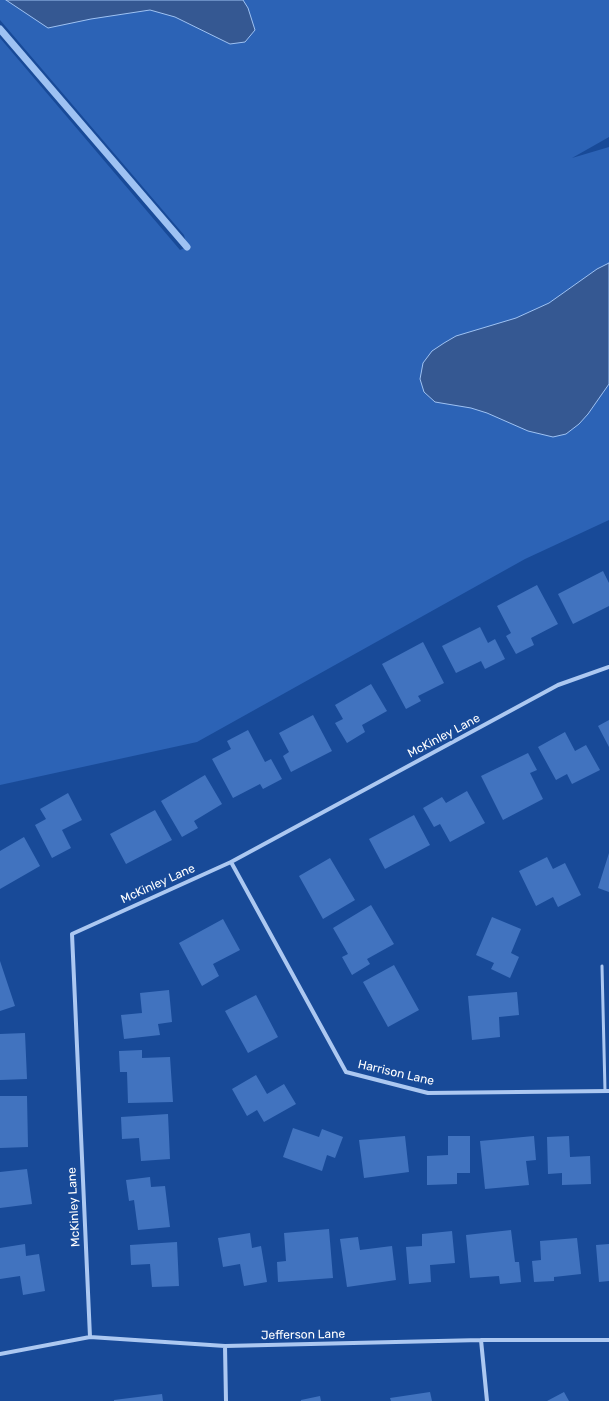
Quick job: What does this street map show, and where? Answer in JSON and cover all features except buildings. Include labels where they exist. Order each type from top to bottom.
[{"type":"street","name":"McKinley Lane","points":[[90,1337],[72,934],[231,862],[558,686],[609,667]]},
{"type":"street","name":"Harrison Lane","points":[[231,862],[346,1072],[428,1093],[607,1091]]},
{"type":"street","name":"Jefferson Lane","points":[[0,1354],[90,1337],[225,1346],[481,1340],[609,1340]]},
{"type":"street","points":[[481,1340],[487,1401]]},
{"type":"street","points":[[225,1346],[226,1401]]},
{"type":"lane","points":[[602,966],[607,1091]]},
{"type":"shaded area","points":[[0,0],[609,0],[609,137],[572,158],[609,147],[609,520],[525,559],[197,742],[0,785],[0,38],[180,250],[187,247],[184,235],[0,20]]},
{"type":"shaded area","points":[[6,0],[243,0],[248,8],[255,30],[245,42],[230,44],[175,17],[150,10],[91,19],[48,28]]},
{"type":"shaded area","points":[[609,263],[609,384],[588,414],[579,424],[566,434],[553,437],[528,431],[487,413],[471,408],[435,402],[424,392],[420,379],[423,363],[432,351],[456,336],[516,318],[549,303],[597,269]]},
{"type":"waterway","points":[[0,29],[187,247]]}]
